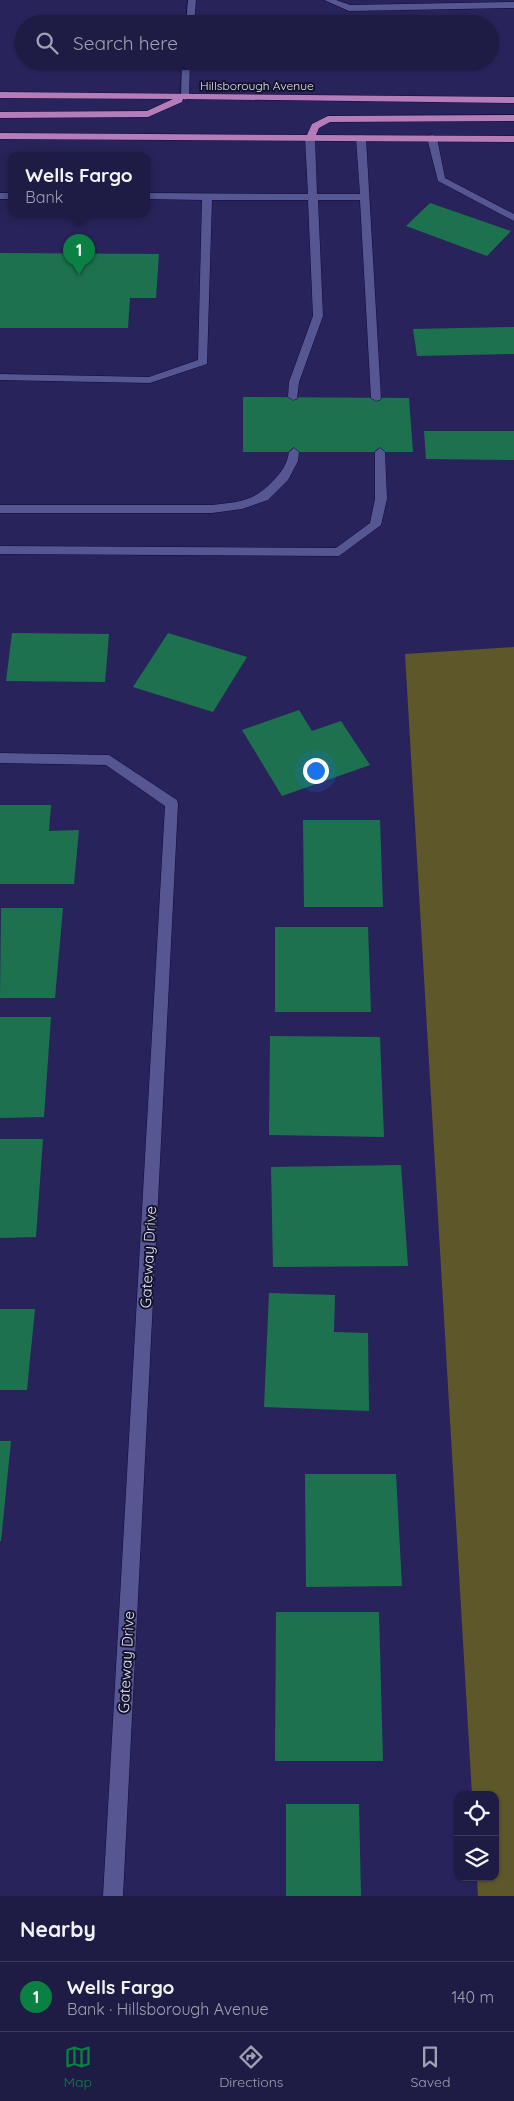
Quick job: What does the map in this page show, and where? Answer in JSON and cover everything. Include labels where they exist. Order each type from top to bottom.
[{"type":"main road","name":"Hillsborough Avenue","points":[[0,96],[514,100]]},
{"type":"main road","points":[[0,114],[148,114],[184,97]]},
{"type":"main road","points":[[310,138],[314,126],[328,119],[514,118]]},
{"type":"main road","points":[[0,136],[514,139]]},
{"type":"street","points":[[191,15],[192,0]]},
{"type":"street","points":[[328,0],[348,8],[514,5]]},
{"type":"street","points":[[184,97],[186,70]]},
{"type":"street","points":[[310,138],[314,197]]},
{"type":"street","points":[[360,138],[376,398]]},
{"type":"street","points":[[432,138],[441,178],[514,218]]},
{"type":"street","points":[[150,196],[364,197]]},
{"type":"street","points":[[0,377],[150,380],[203,362],[207,196]]},
{"type":"street","points":[[493,207],[514,207]]},
{"type":"street","points":[[0,509],[212,509],[242,505],[264,497],[284,477],[294,460],[294,452]]},
{"type":"street","points":[[0,550],[339,552],[375,525],[381,499],[380,452]]},
{"type":"street","name":"Gateway Drive","points":[[0,758],[109,760],[172,804],[114,1896]]},
{"type":"lane","points":[[293,397],[294,382],[318,316],[314,197]]},
{"type":"shaded area","points":[[514,647],[514,1896],[478,1896],[477,1881],[499,1881],[499,1791],[472,1791],[405,654]]},
{"type":"building","points":[[430,203],[511,231],[487,256],[406,226]]},
{"type":"building","points":[[0,253],[159,254],[156,298],[130,298],[128,328],[0,328]]},
{"type":"building","points":[[514,327],[514,354],[417,356],[413,329]]},
{"type":"building","points":[[243,397],[409,398],[413,452],[243,452]]},
{"type":"building","points":[[424,431],[514,431],[514,460],[426,459]]},
{"type":"building","points":[[12,633],[109,634],[105,682],[6,681]]},
{"type":"building","points":[[168,633],[247,657],[213,712],[133,687]]},
{"type":"building","points":[[299,710],[312,731],[341,721],[370,765],[282,796],[242,730]]},
{"type":"building","points":[[0,805],[51,805],[49,831],[79,830],[74,884],[0,884]]},
{"type":"building","points":[[303,820],[380,820],[383,907],[304,907]]},
{"type":"building","points":[[1,908],[63,908],[55,998],[0,998]]},
{"type":"building","points":[[275,927],[368,927],[371,1012],[275,1012]]},
{"type":"building","points":[[0,1017],[51,1017],[44,1117],[0,1118]]},
{"type":"building","points":[[270,1036],[380,1037],[384,1137],[269,1135]]},
{"type":"building","points":[[0,1139],[43,1139],[36,1237],[0,1238]]},
{"type":"building","points":[[401,1165],[408,1266],[273,1267],[271,1167]]},
{"type":"building","points":[[269,1293],[335,1295],[334,1332],[368,1333],[369,1411],[264,1407]]},
{"type":"building","points":[[0,1309],[35,1309],[27,1390],[0,1390]]},
{"type":"building","points":[[0,1441],[11,1441],[1,1541],[0,1541]]},
{"type":"building","points":[[305,1474],[396,1474],[402,1586],[306,1587]]},
{"type":"building","points":[[276,1612],[379,1612],[383,1761],[275,1761]]},
{"type":"building","points":[[286,1804],[359,1804],[361,1896],[286,1896]]},
{"type":"place","name":"Wells Fargo","points":[[79,275]]}]
